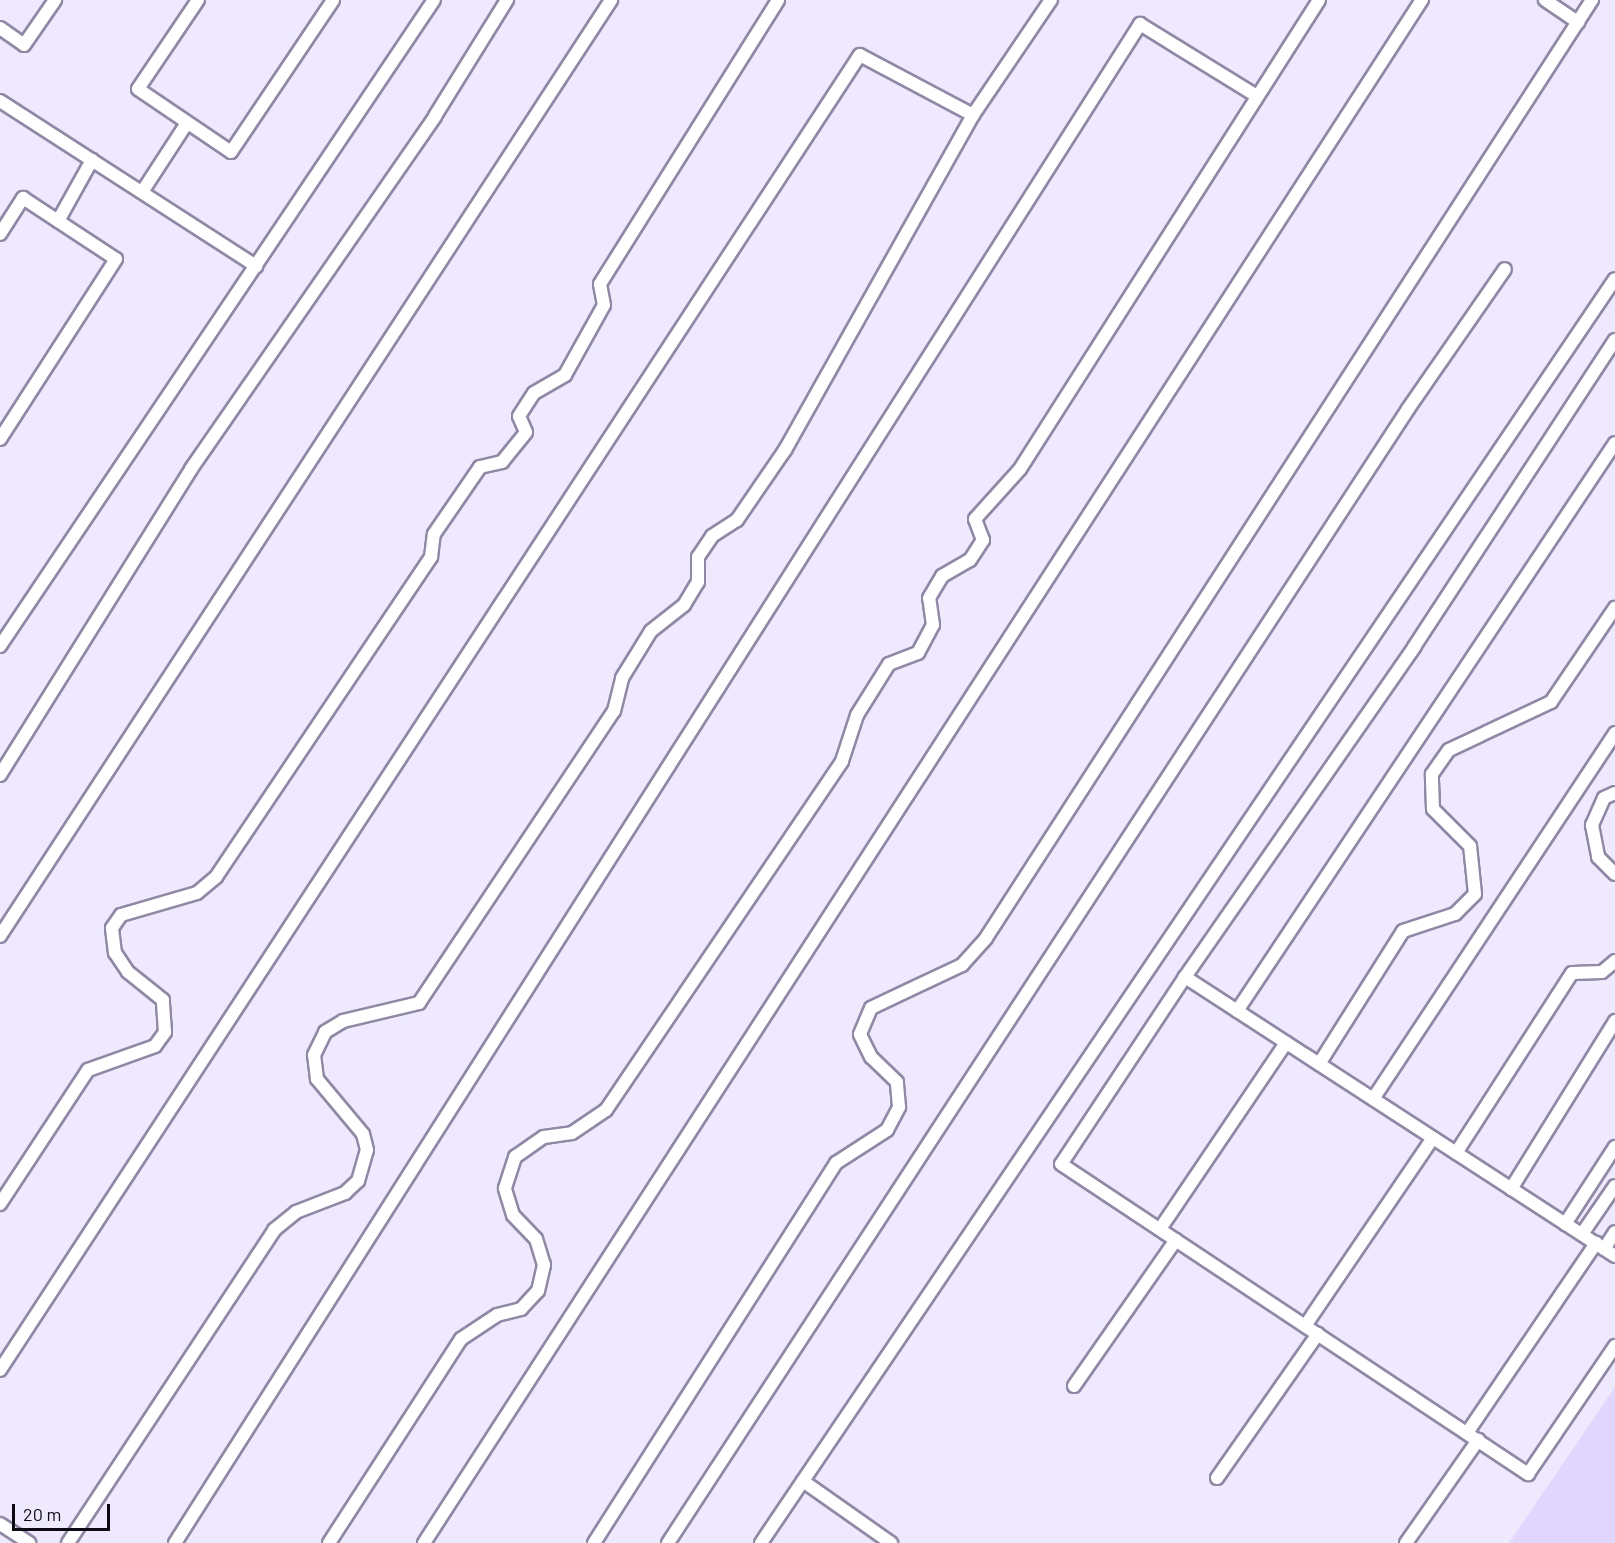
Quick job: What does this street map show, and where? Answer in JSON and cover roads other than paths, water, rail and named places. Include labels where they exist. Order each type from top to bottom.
[{"type":"lane","points":[[0,28],[24,45],[55,0]]},
{"type":"lane","points":[[198,0],[138,89],[231,152],[333,0]]},
{"type":"lane","points":[[0,646],[434,0]]},
{"type":"lane","points":[[0,776],[191,469],[435,116],[507,0]]},
{"type":"lane","points":[[0,936],[611,0]]},
{"type":"lane","points":[[0,1204],[88,1070],[155,1046],[165,1032],[163,1000],[128,972],[115,953],[112,928],[121,915],[197,893],[216,877],[432,558],[434,534],[480,467],[502,462],[526,432],[519,416],[534,393],[565,375],[604,305],[600,284],[778,0]]},
{"type":"lane","points":[[68,1543],[274,1230],[296,1212],[345,1193],[358,1181],[367,1150],[363,1134],[317,1079],[314,1055],[324,1032],[343,1021],[419,1003],[614,711],[622,678],[651,631],[684,605],[698,582],[698,557],[712,536],[737,520],[785,450],[974,115],[1052,0]]},
{"type":"lane","points":[[329,1543],[461,1339],[496,1315],[522,1309],[538,1292],[544,1264],[536,1239],[513,1215],[505,1188],[515,1156],[544,1137],[572,1133],[606,1110],[842,760],[857,716],[889,664],[918,653],[933,625],[929,598],[942,576],[970,560],[983,540],[975,519],[1020,469],[1255,95],[1319,0]]},
{"type":"lane","points":[[424,1543],[1422,0]]},
{"type":"lane","points":[[1545,0],[1578,22]]},
{"type":"lane","points":[[594,1543],[836,1163],[887,1130],[899,1107],[897,1082],[871,1057],[860,1034],[871,1008],[962,965],[986,938],[1592,0]]},
{"type":"lane","points":[[175,1543],[1140,24],[1255,95]]},
{"type":"lane","points":[[0,1370],[860,55],[974,115]]},
{"type":"lane","points":[[0,101],[256,266]]},
{"type":"lane","points":[[142,192],[187,123]]},
{"type":"lane","points":[[58,221],[92,160]]},
{"type":"lane","points":[[0,234],[23,198],[117,259],[0,439]]},
{"type":"lane","points":[[668,1543],[1408,409],[1505,270]]},
{"type":"lane","points":[[761,1543],[1615,279]]},
{"type":"lane","points":[[1615,340],[1414,647],[1185,977],[1061,1164],[1528,1474],[1615,1346]]},
{"type":"lane","points":[[1237,1011],[1615,443]]},
{"type":"lane","points":[[1319,1064],[1402,931],[1455,914],[1475,894],[1470,846],[1433,809],[1432,774],[1449,750],[1551,702],[1615,609]]},
{"type":"lane","points":[[1373,1100],[1615,733]]},
{"type":"lane","points":[[1615,793],[1604,798],[1592,825],[1598,857],[1615,874]]},
{"type":"lane","points":[[1456,1153],[1572,973],[1602,972],[1615,961]]},
{"type":"lane","points":[[1185,977],[1615,1256]]},
{"type":"lane","points":[[1511,1188],[1615,1021]]},
{"type":"lane","points":[[1160,1229],[1286,1043]]},
{"type":"lane","points":[[1305,1326],[1433,1138]]},
{"type":"lane","points":[[1565,1224],[1615,1147]]},
{"type":"lane","points":[[1582,1234],[1615,1186]]},
{"type":"lane","points":[[1467,1433],[1600,1246],[1615,1232]]},
{"type":"lane","points":[[1074,1386],[1176,1240]]},
{"type":"lane","points":[[1218,1478],[1318,1334]]},
{"type":"lane","points":[[1406,1543],[1478,1440]]},
{"type":"lane","points":[[803,1481],[891,1543]]},
{"type":"lane","points":[[0,1524],[29,1543]]}]
